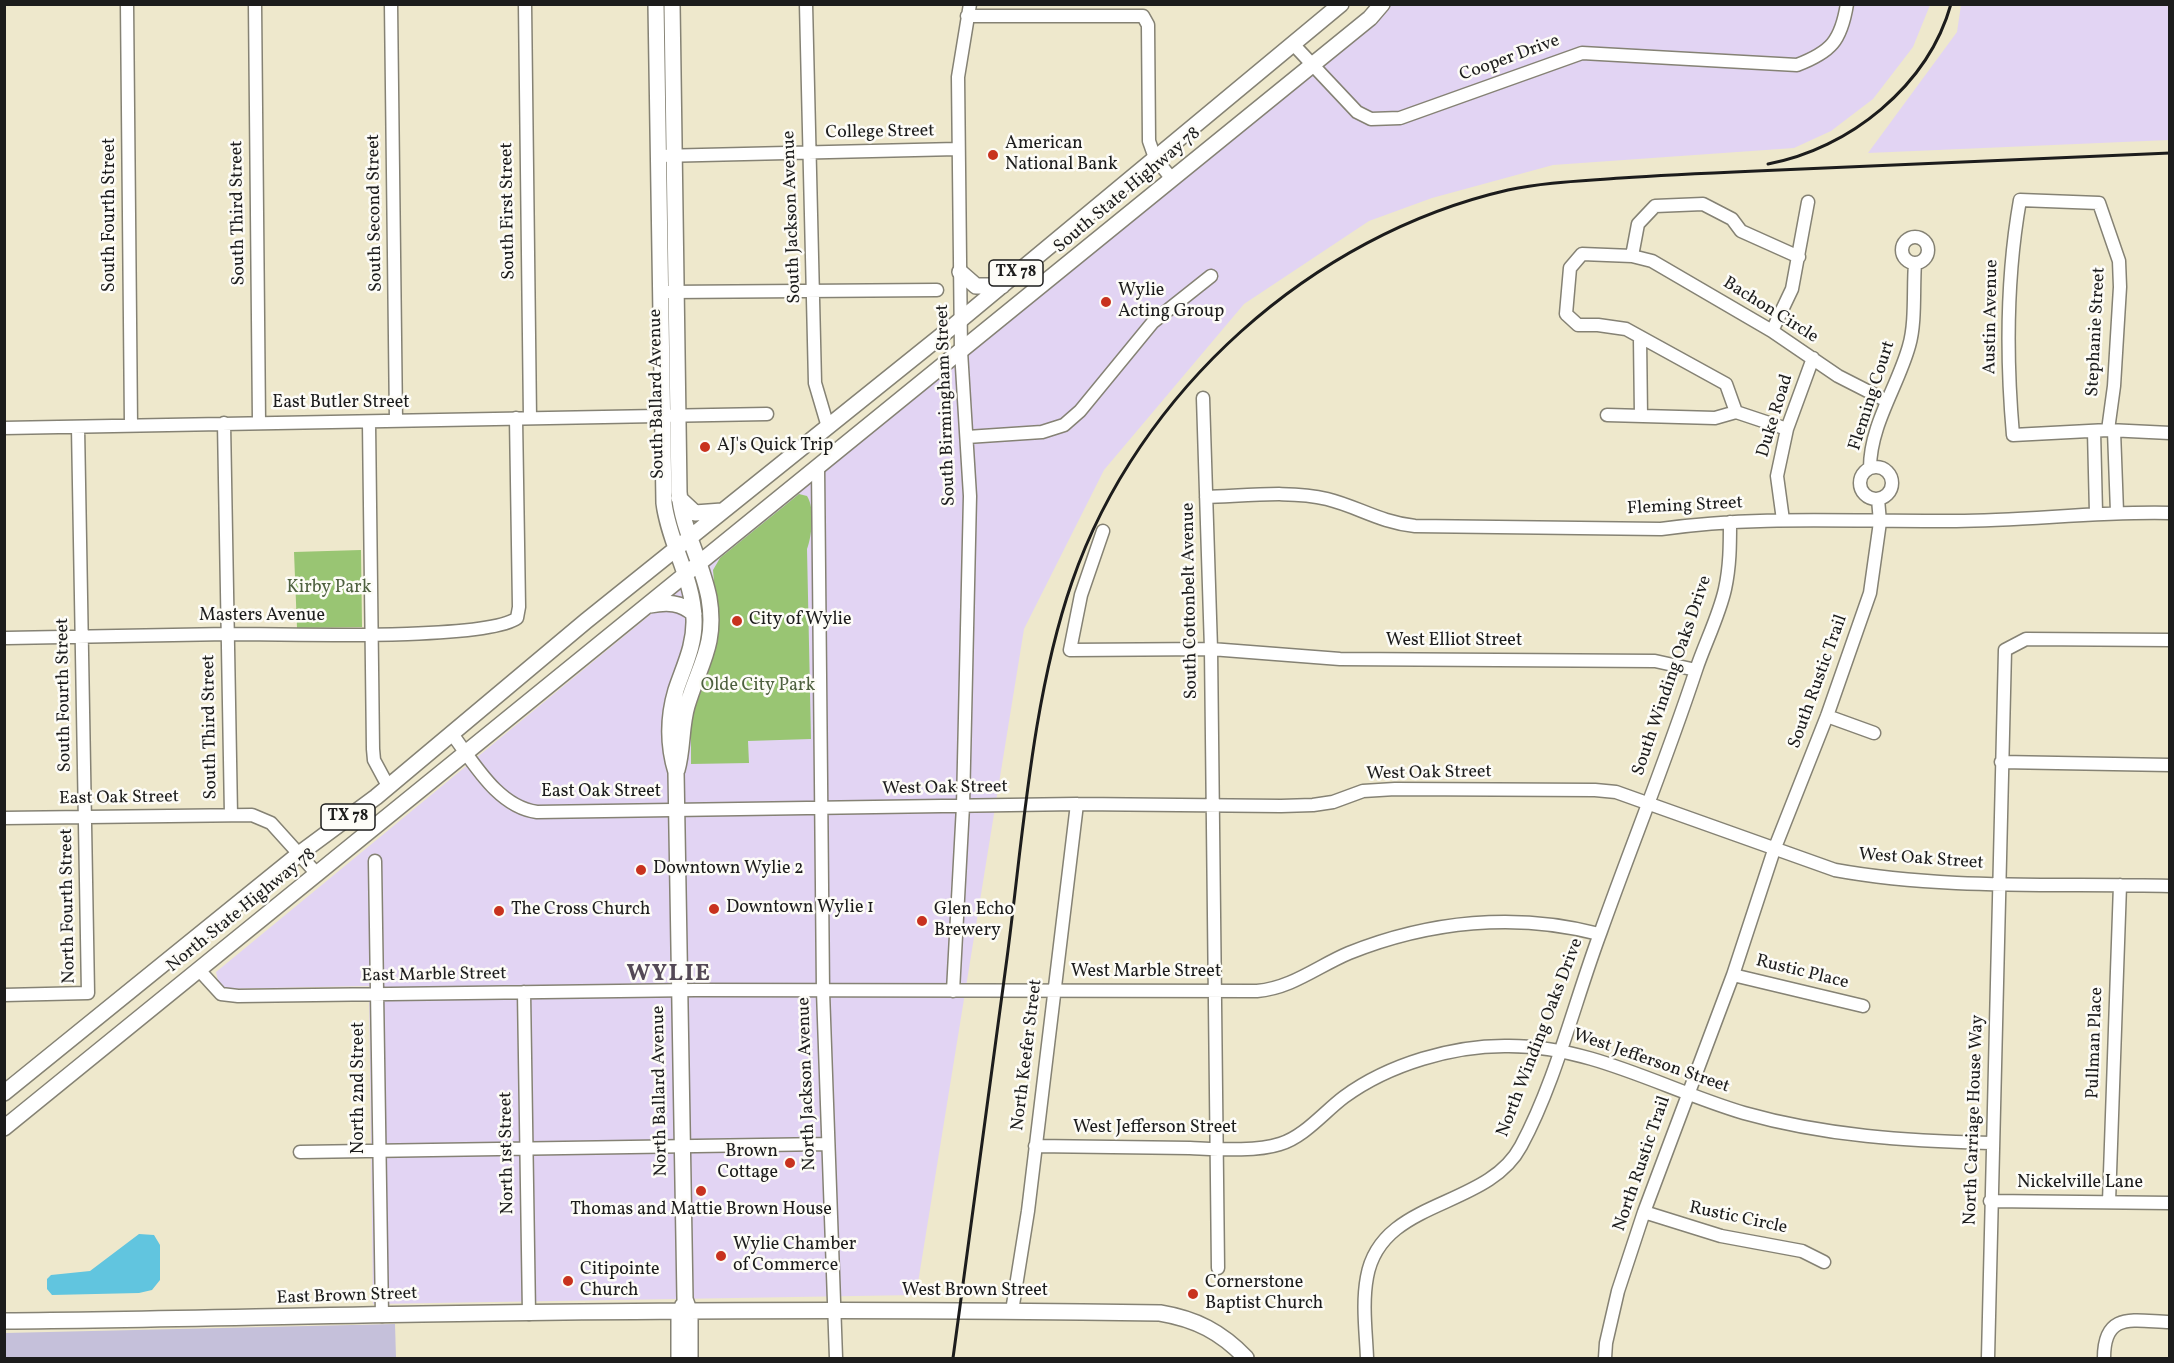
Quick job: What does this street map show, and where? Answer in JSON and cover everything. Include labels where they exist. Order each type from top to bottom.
[{"type":"main road","name":"South Ballard Avenue","points":[[656,4],[666,156],[669,292],[678,415],[679,498],[686,574],[694,614],[692,646],[674,699],[671,721],[671,755],[676,772]]},
{"type":"main road","name":"South Ballard Avenue","points":[[666,156],[672,4]]},
{"type":"main road","name":"South State Highway 78","points":[[682,542],[1002,286],[1341,4]]},
{"type":"main road","name":"South State Highway 78","points":[[699,563],[1312,65],[1382,4]]},
{"type":"main road","points":[[960,272],[976,286],[1002,286]]},
{"type":"main road","name":"South Ballard Avenue","points":[[669,292],[662,415],[664,502],[682,542],[699,563],[710,603],[710,633],[705,659],[686,707],[676,772],[677,811]]},
{"type":"main road","points":[[679,498],[695,513],[722,511]]},
{"type":"main road","name":"North State Highway 78","points":[[4,1093],[299,854],[452,734],[682,542]]},
{"type":"main road","name":"North State Highway 78","points":[[4,1128],[200,971],[699,563]]},
{"type":"main road","points":[[650,605],[672,603],[687,608],[694,614]]},
{"type":"main road","name":"North Ballard Avenue","points":[[677,811],[685,1308],[690,1359]]},
{"type":"main road","name":"North Ballard Avenue","points":[[679,1359],[685,1308]]},
{"type":"main road","name":"West Brown Street","points":[[685,1308],[1160,1313],[1187,1318],[1215,1331],[1246,1359]]},
{"type":"main road","name":"East Brown Street","points":[[4,1321],[529,1314],[685,1308]]},
{"type":"street","name":"South Fourth Street","points":[[128,4],[131,425]]},
{"type":"street","name":"South Third Street","points":[[255,4],[259,422]]},
{"type":"street","name":"South Second Street","points":[[391,4],[396,422]]},
{"type":"street","name":"South First Street","points":[[525,4],[530,418]]},
{"type":"street","name":"South Jackson Avenue","points":[[806,4],[815,383],[828,427]]},
{"type":"street","name":"Cooper Drive","points":[[1293,44],[1357,112],[1371,119],[1400,118],[1582,53],[1797,65],[1816,58],[1838,39],[1847,4]]},
{"type":"street","name":"South Birmingham Street","points":[[953,991],[963,806],[970,496],[961,351],[958,77],[969,10]]},
{"type":"street","points":[[969,10],[1143,16],[1148,26],[1149,141],[1155,158],[1172,179]]},
{"type":"street","name":"College Street","points":[[666,156],[957,149]]},
{"type":"street","name":"Stephanie Street","points":[[2020,201],[2099,203],[2119,261],[2120,287],[2111,431],[2116,512]]},
{"type":"street","name":"Austin Avenue","points":[[2020,201],[2011,248],[2007,314],[2008,378],[2013,435],[2094,431]]},
{"type":"street","points":[[1772,331],[1792,289],[1808,202]]},
{"type":"street","points":[[1632,256],[1638,224],[1655,206],[1703,204],[1732,219],[1740,231],[1798,257]]},
{"type":"street","name":"Bachon Circle","points":[[1736,412],[1726,384],[1626,329],[1598,324],[1578,325],[1566,314],[1570,268],[1582,254],[1632,256],[1652,261],[1772,331],[1838,376],[1887,401]]},
{"type":"street","name":"Fleming Court","points":[[1870,468],[1870,456],[1887,401],[1910,345],[1915,264]]},
{"type":"street","points":[[967,437],[1042,432],[1064,425],[1080,411],[1154,322],[1211,276]]},
{"type":"street","points":[[669,292],[937,290]]},
{"type":"street","points":[[1640,338],[1641,416]]},
{"type":"street","name":"Duke Road","points":[[1783,520],[1777,476],[1787,429],[1813,358]]},
{"type":"street","name":"South Cottonbelt Avenue","points":[[1203,398],[1211,649],[1218,1268]]},
{"type":"street","points":[[1607,415],[1715,418],[1736,412],[1787,429]]},
{"type":"street","name":"East Butler Street","points":[[4,428],[767,414]]},
{"type":"street","name":"Masters Avenue","points":[[4,638],[371,634],[499,627],[517,618],[516,418]]},
{"type":"street","name":"South Third Street","points":[[224,423],[231,815]]},
{"type":"street","points":[[369,423],[374,760],[388,786]]},
{"type":"street","name":"South Fourth Street","points":[[78,427],[85,818]]},
{"type":"street","points":[[2096,513],[2094,431],[2169,433]]},
{"type":"street","points":[[818,466],[821,809]]},
{"type":"street","name":"Fleming Court","points":[[1881,467],[1891,476],[1890,491],[1878,499],[1867,496],[1861,488],[1861,477],[1870,468],[1881,467]]},
{"type":"street","name":"Fleming Street","points":[[1206,497],[1312,496],[1348,506],[1384,522],[1415,526],[1661,529],[1685,524],[1783,520],[1989,521],[2116,512],[2169,513]]},
{"type":"street","points":[[1878,499],[1880,522]]},
{"type":"street","name":"South Winding Oaks Drive","points":[[1647,804],[1725,591],[1730,560],[1730,522]]},
{"type":"street","name":"South Rustic Trail","points":[[1774,850],[1827,716],[1870,593],[1880,522]]},
{"type":"street","name":"West Elliot Street","points":[[1103,531],[1081,595],[1070,650],[1211,649],[1340,659],[1655,661],[1696,670]]},
{"type":"street","name":"North Carriage House Way","points":[[1988,1359],[2005,650],[2026,639],[2169,640]]},
{"type":"street","points":[[1827,716],[1874,733]]},
{"type":"street","name":"East Oak Street","points":[[452,734],[505,799],[528,811],[677,811]]},
{"type":"street","points":[[2001,762],[2169,765]]},
{"type":"street","name":"West Oak Street","points":[[677,811],[1077,804],[1313,805],[1333,802],[1363,791],[1395,789],[1595,790],[1616,792],[1774,850],[1835,870],[1865,876],[1941,882],[2169,886]]},
{"type":"street","name":"North Keefer Street","points":[[1012,1311],[1055,992],[1077,804]]},
{"type":"street","name":"North Winding Oaks Drive","points":[[1367,1359],[1364,1309],[1366,1285],[1371,1263],[1379,1248],[1390,1234],[1411,1218],[1490,1181],[1509,1164],[1521,1146],[1560,1050],[1599,934],[1647,804]]},
{"type":"street","name":"North Jackson Avenue","points":[[821,809],[823,990],[836,1359]]},
{"type":"street","name":"East Oak Street","points":[[4,818],[252,815],[271,823],[317,874]]},
{"type":"street","name":"North Fourth Street","points":[[4,995],[88,993],[85,818]]},
{"type":"street","name":"North Rustic Trail","points":[[1605,1359],[1606,1343],[1618,1291],[1644,1212],[1733,975],[1774,850]]},
{"type":"street","name":"North 2nd Street","points":[[375,861],[381,1316]]},
{"type":"street","name":"Pullman Place","points":[[2109,1202],[2120,885]]},
{"type":"street","name":"West Marble Street","points":[[679,990],[1055,992],[1274,989],[1353,952],[1412,932],[1443,925],[1509,921],[1568,926],[1599,934]]},
{"type":"street","name":"East Marble Street","points":[[200,971],[221,994],[228,996],[679,990]]},
{"type":"street","name":"Rustic Place","points":[[1733,975],[1863,1006]]},
{"type":"street","name":"North 1st Street","points":[[524,992],[529,1314]]},
{"type":"street","name":"West Jefferson Street","points":[[1035,1146],[1217,1149],[1282,1144],[1346,1096],[1404,1066],[1444,1054],[1506,1046],[1560,1050],[1582,1055],[1687,1094],[1753,1115],[1846,1135],[1992,1143]]},
{"type":"street","points":[[300,1152],[828,1144]]},
{"type":"street","name":"Nickelville Lane","points":[[1990,1201],[2169,1203]]},
{"type":"street","name":"Rustic Circle","points":[[1644,1212],[1722,1236],[1802,1251],[1824,1262]]},
{"type":"street","points":[[2104,1359],[2106,1333],[2114,1324],[2127,1321],[2169,1322]]},
{"type":"shaded area","points":[[1391,5],[1930,5],[1913,47],[1873,99],[1831,131],[1794,148],[1553,165],[1432,198],[1369,221],[1244,304],[1104,470],[1024,629],[916,1295],[373,1304],[369,986],[220,989],[216,972]]},
{"type":"shaded area","points":[[1961,5],[2169,5],[2169,140],[1868,153],[1957,32]]},
{"type":"shaded area","points":[[395,1324],[396,1358],[5,1358],[5,1333]]},
{"type":"green space","name":"Olde City Park","points":[[799,494],[807,496],[812,515],[807,549],[811,739],[748,741],[749,763],[691,764],[691,718],[710,667],[718,631],[713,570],[720,558]]},
{"type":"green space","name":"Kirby Park","points":[[361,550],[362,627],[297,628],[294,552]]},
{"type":"water","points":[[139,1234],[154,1235],[160,1245],[160,1280],[152,1290],[139,1293],[52,1295],[47,1289],[47,1279],[51,1275],[90,1271]]},
{"type":"railway","points":[[1768,164],[1798,156],[1828,144],[1881,109],[1904,87],[1924,61],[1940,34],[1951,4]]},
{"type":"railway","points":[[953,1358],[1031,768],[1047,672],[1058,626],[1072,582],[1102,512],[1140,446],[1187,386],[1241,331],[1301,283],[1366,243],[1436,212],[1508,190],[1564,182],[1655,176],[2170,153]]},
{"type":"place","name":"American National Bank","points":[[993,155]]},
{"type":"place","name":"Wylie Acting Group","points":[[1106,302]]},
{"type":"place","name":"AJ's Quick Trip","points":[[705,447]]},
{"type":"place","name":"City of Wylie","points":[[737,621]]},
{"type":"place","name":"Downtown Wylie 2","points":[[641,870]]},
{"type":"place","name":"Downtown Wylie 1","points":[[714,909]]},
{"type":"place","name":"The Cross Church","points":[[499,911]]},
{"type":"place","name":"Glen Echo Brewery","points":[[922,921]]},
{"type":"place","name":"Brown Cottage","points":[[790,1163]]},
{"type":"place","name":"Thomas and Mattie Brown House","points":[[701,1191]]},
{"type":"place","name":"Wylie Chamber of Commerce","points":[[721,1256]]},
{"type":"place","name":"Citipointe Church","points":[[568,1281]]},
{"type":"place","name":"Cornerstone Baptist Church","points":[[1193,1294]]},
{"type":"district","name":"WYLIE","points":[[669,976]]}]
